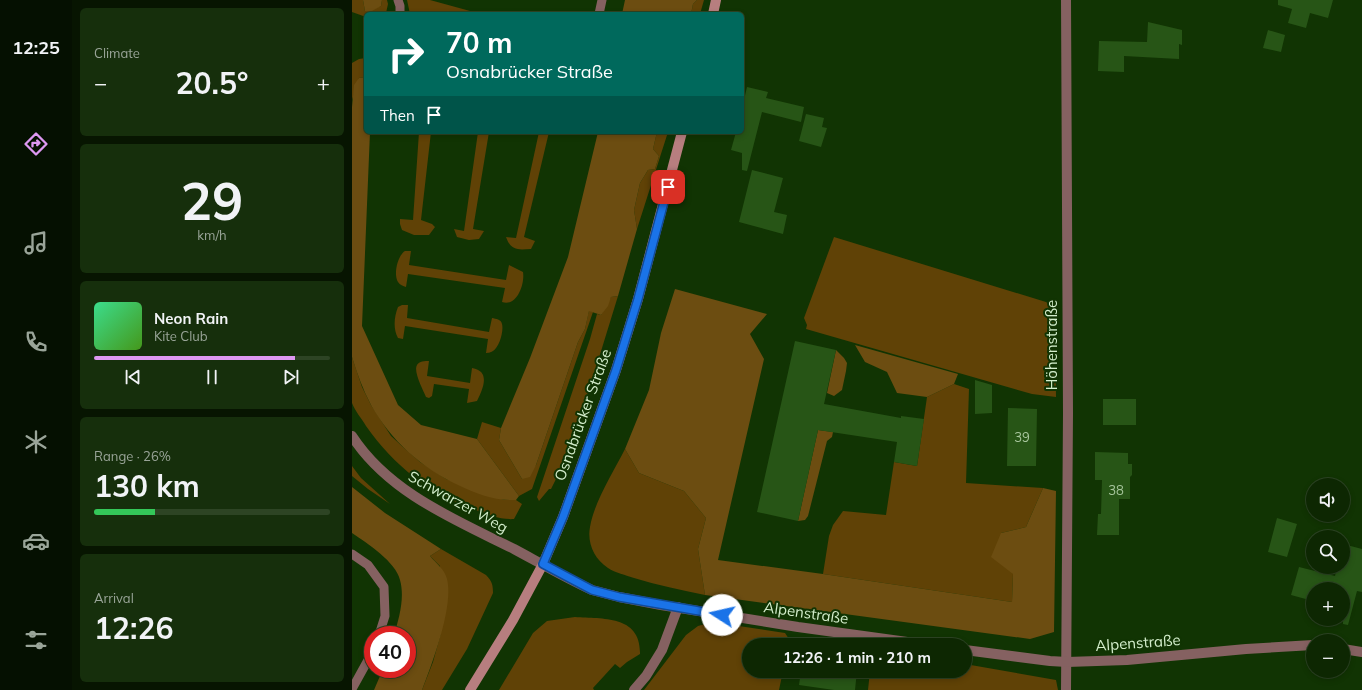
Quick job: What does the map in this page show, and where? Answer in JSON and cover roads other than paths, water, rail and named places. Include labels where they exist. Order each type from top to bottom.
[{"type":"main road","points":[[713,12],[716,0]]},
{"type":"main road","name":"Osnabrücker Straße","points":[[470,690],[509,626],[543,564],[563,517],[616,370],[638,299],[681,134]]},
{"type":"street","name":"Höhenstraße","points":[[1066,0],[1068,413],[1066,690]]},
{"type":"street","name":"Schwarzer Weg","points":[[352,436],[359,447],[396,484],[440,511],[543,564]]},
{"type":"street","name":"Alpenstraße","points":[[543,564],[592,590],[619,597],[798,627],[878,638]]},
{"type":"street","points":[[634,690],[646,676],[662,650],[678,607]]},
{"type":"street","name":"Alpenstraße","points":[[972,651],[1050,662],[1067,662],[1127,660],[1246,649],[1306,645]]},
{"type":"street","points":[[1350,650],[1362,652]]},
{"type":"lane","points":[[398,0],[400,12]]},
{"type":"lane","points":[[599,12],[602,0]]},
{"type":"lane","points":[[352,554],[368,565],[384,587],[385,616],[382,626]]},
{"type":"lane","points":[[352,689],[364,667]]}]
